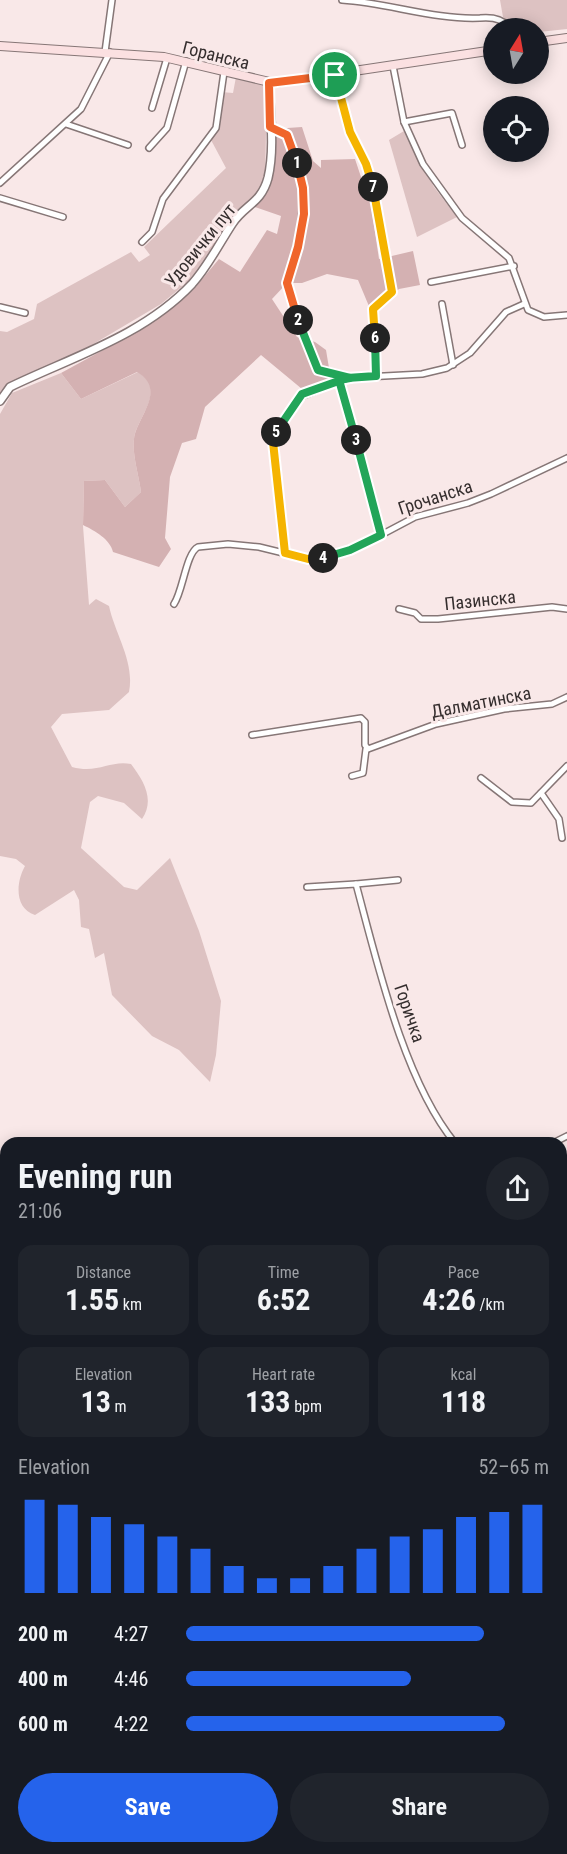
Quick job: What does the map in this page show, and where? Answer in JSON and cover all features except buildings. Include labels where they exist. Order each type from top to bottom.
[{"type":"main road","points":[[549,40],[567,38]]},
{"type":"main road","name":"Горанска","points":[[0,46],[167,58],[269,83],[483,52]]},
{"type":"street","points":[[0,183],[85,104],[108,52],[112,0]]},
{"type":"street","points":[[342,0],[390,5],[444,18],[483,19]]},
{"type":"street","points":[[152,108],[167,58]]},
{"type":"street","points":[[149,148],[167,128],[186,61]]},
{"type":"street","points":[[393,66],[404,122],[423,164],[453,207],[510,258],[524,304],[538,315],[550,317],[567,315]]},
{"type":"street","points":[[142,242],[152,232],[163,199],[216,128],[224,72]]},
{"type":"street","points":[[335,75],[350,132],[366,164],[374,189],[392,292],[373,310],[376,376]]},
{"type":"street","name":"Удовички пут","points":[[0,401],[10,387],[115,339],[173,301],[193,283],[234,222],[261,195],[270,168],[269,83]]},
{"type":"street","points":[[404,122],[452,113],[462,145]]},
{"type":"street","points":[[66,124],[128,145]]},
{"type":"street","points":[[270,127],[283,132],[289,138],[303,188],[301,233],[287,278],[290,299],[316,368],[327,374],[350,378]]},
{"type":"street","points":[[0,198],[63,217]]},
{"type":"street","points":[[431,282],[514,266]]},
{"type":"street","points":[[442,304],[453,365]]},
{"type":"street","points":[[285,553],[274,436],[300,396],[339,380],[422,375],[453,365],[470,353],[506,312],[524,304]]},
{"type":"street","points":[[0,307],[25,313]]},
{"type":"street","points":[[339,380],[381,535]]},
{"type":"street","name":"Грочанска","points":[[174,604],[185,579],[190,554],[198,547],[228,544],[308,559],[324,558],[357,547],[415,516],[468,503],[491,494],[567,458]]},
{"type":"street","name":"Пазинска","points":[[399,609],[415,613],[421,619],[438,619],[552,607],[567,609]]},
{"type":"street","name":"Далматинска","points":[[366,749],[436,724],[504,709],[552,704],[567,697]]},
{"type":"street","points":[[252,735],[361,718],[365,722],[366,749],[363,772],[352,776]]},
{"type":"street","points":[[481,778],[512,802],[531,803],[567,766]]},
{"type":"street","points":[[541,793],[559,819],[562,838]]},
{"type":"street","points":[[307,887],[398,880]]},
{"type":"street","name":"Горичка","points":[[356,884],[390,1005],[433,1111],[451,1137]]},
{"type":"shaded area","points":[[500,0],[567,0],[567,29],[549,31],[549,18],[503,17]]},
{"type":"shaded area","points":[[236,77],[267,85],[265,181],[189,281],[161,304],[85,349],[7,385],[0,396],[0,331],[7,332],[34,319],[37,304],[131,252],[139,262],[150,255],[144,247],[226,168],[211,140],[220,122],[221,92],[233,93]]},
{"type":"shaded area","points":[[302,127],[313,161],[321,168],[321,160],[355,159],[362,180],[367,179],[379,259],[413,251],[420,285],[399,289],[371,311],[358,280],[327,274],[302,283],[287,283],[272,299],[297,337],[315,342],[326,350],[331,380],[302,389],[261,355],[205,407],[196,439],[182,443],[170,477],[165,538],[171,549],[159,567],[113,552],[105,539],[83,525],[84,481],[105,480],[125,507],[141,492],[134,439],[148,404],[150,387],[146,379],[137,372],[81,399],[61,373],[138,331],[193,290],[219,259],[240,272],[267,230],[277,234],[281,216],[255,207],[270,185],[273,129]]},
{"type":"shaded area","points":[[404,131],[434,187],[457,217],[417,237],[389,140]]},
{"type":"shaded area","points":[[138,372],[147,379],[150,387],[148,404],[134,439],[141,492],[125,507],[105,480],[84,481],[83,526],[89,605],[96,599],[109,606],[127,659],[129,692],[109,710],[62,714],[51,727],[72,767],[89,769],[124,763],[131,764],[144,784],[148,805],[142,819],[124,803],[98,796],[90,802],[81,848],[124,887],[137,890],[170,858],[199,931],[221,1001],[216,1055],[210,1082],[179,1050],[152,1036],[112,995],[104,953],[95,958],[89,929],[81,927],[79,900],[74,890],[35,915],[28,912],[20,901],[19,894],[20,879],[25,866],[16,859],[0,856],[0,414],[12,393],[61,373],[81,399]]},
{"type":"route","points":[[335,75],[269,83],[270,127],[283,132],[289,138],[303,188],[304,214],[298,247],[287,278],[288,292],[316,368],[327,374],[350,378],[339,380],[381,535],[350,550],[313,560],[285,553],[274,436],[302,394],[339,380],[347,378],[350,378],[364,376],[376,376],[373,309],[392,292],[374,189],[366,164],[350,132],[335,75]]}]
